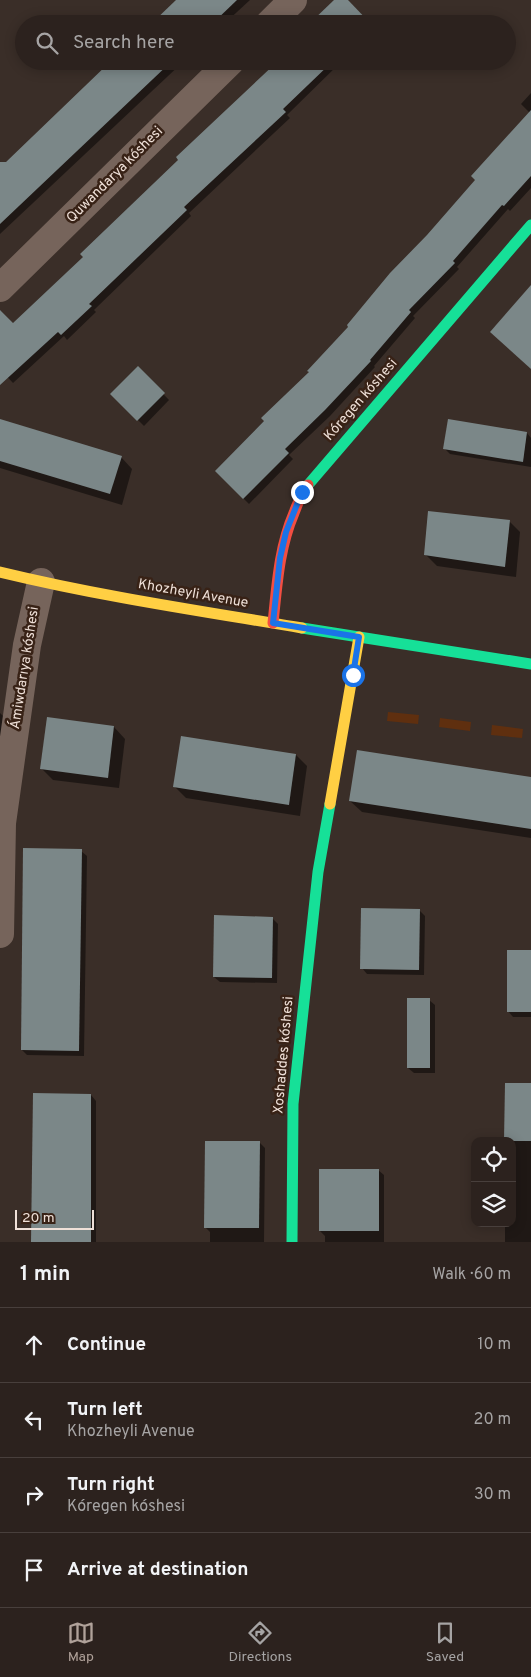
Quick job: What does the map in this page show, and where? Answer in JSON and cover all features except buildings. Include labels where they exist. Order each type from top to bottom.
[{"type":"street","points":[[278,15],[293,0]]},
{"type":"street","name":"Quwandarya kóshesi","points":[[0,288],[222,70]]},
{"type":"street","name":"Kóregen kóshesi","points":[[273,623],[280,558],[286,532],[302,492],[531,224]]},
{"type":"street","name":"Khozheyli Avenue","points":[[0,572],[41,582],[173,607],[531,664]]},
{"type":"street","name":"Ámiwdarıya kóshesi","points":[[0,934],[2,823],[27,645],[41,582]]},
{"type":"street","name":"Xoshaddes kóshesi","points":[[292,1242],[293,1104],[318,872],[359,637]]},
{"type":"shaded area","points":[[388,712],[419,715],[418,724],[387,721]]},
{"type":"shaded area","points":[[440,718],[471,722],[470,731],[439,727]]},
{"type":"shaded area","points":[[492,725],[523,729],[522,738],[491,735]]},
{"type":"traffic: fast","points":[[308,485],[531,225]]},
{"type":"traffic: fast","points":[[302,628],[531,664]]},
{"type":"traffic: fast","points":[[292,1242],[293,1104],[318,872],[330,804]]},
{"type":"traffic: slow","points":[[0,572],[112,596],[302,628]]},
{"type":"traffic: slow","points":[[330,804],[359,637]]},
{"type":"traffic: jam","points":[[273,623],[279,567],[285,540],[298,502],[308,485]]},
{"type":"route","points":[[302,492],[286,532],[280,558],[273,623],[359,637],[353,675]]}]
